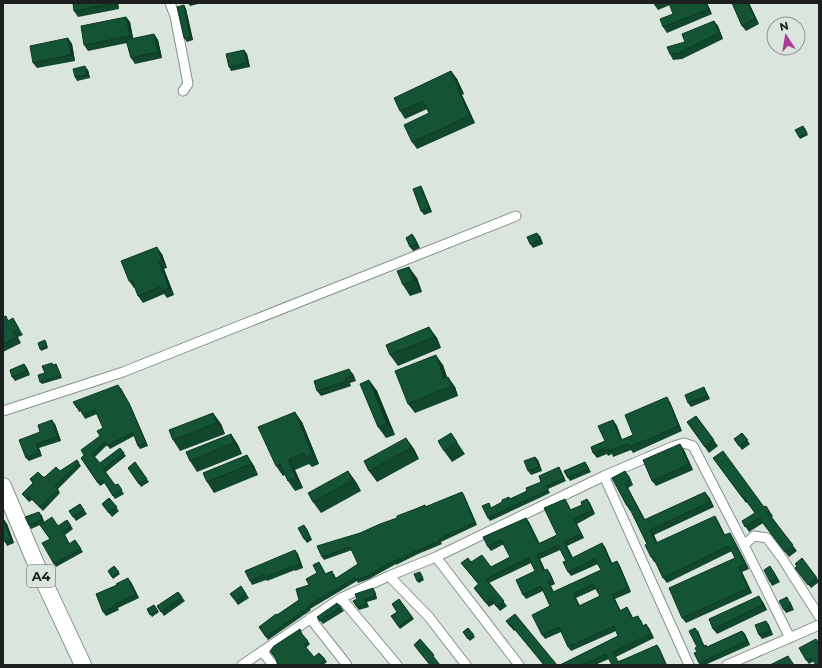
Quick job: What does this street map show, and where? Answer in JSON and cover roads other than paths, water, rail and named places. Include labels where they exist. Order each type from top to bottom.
[{"type":"highway","name":"A4","points":[[3,486],[39,571],[83,665]]},
{"type":"street","points":[[170,3],[188,84],[184,91]]},
{"type":"street","points":[[3,411],[124,372],[516,216]]},
{"type":"street","points":[[242,665],[341,598],[436,557],[604,476],[674,446],[684,444],[693,446],[790,638]]},
{"type":"street","points":[[604,476],[689,665]]},
{"type":"street","points":[[744,545],[754,536],[767,538],[782,558],[819,616]]},
{"type":"street","points":[[436,557],[519,665]]},
{"type":"street","points":[[389,576],[428,617],[466,665]]},
{"type":"street","points":[[341,598],[397,665]]},
{"type":"street","points":[[310,618],[347,665]]},
{"type":"street","points":[[727,665],[819,625]]},
{"type":"street","points":[[262,651],[273,665]]}]
